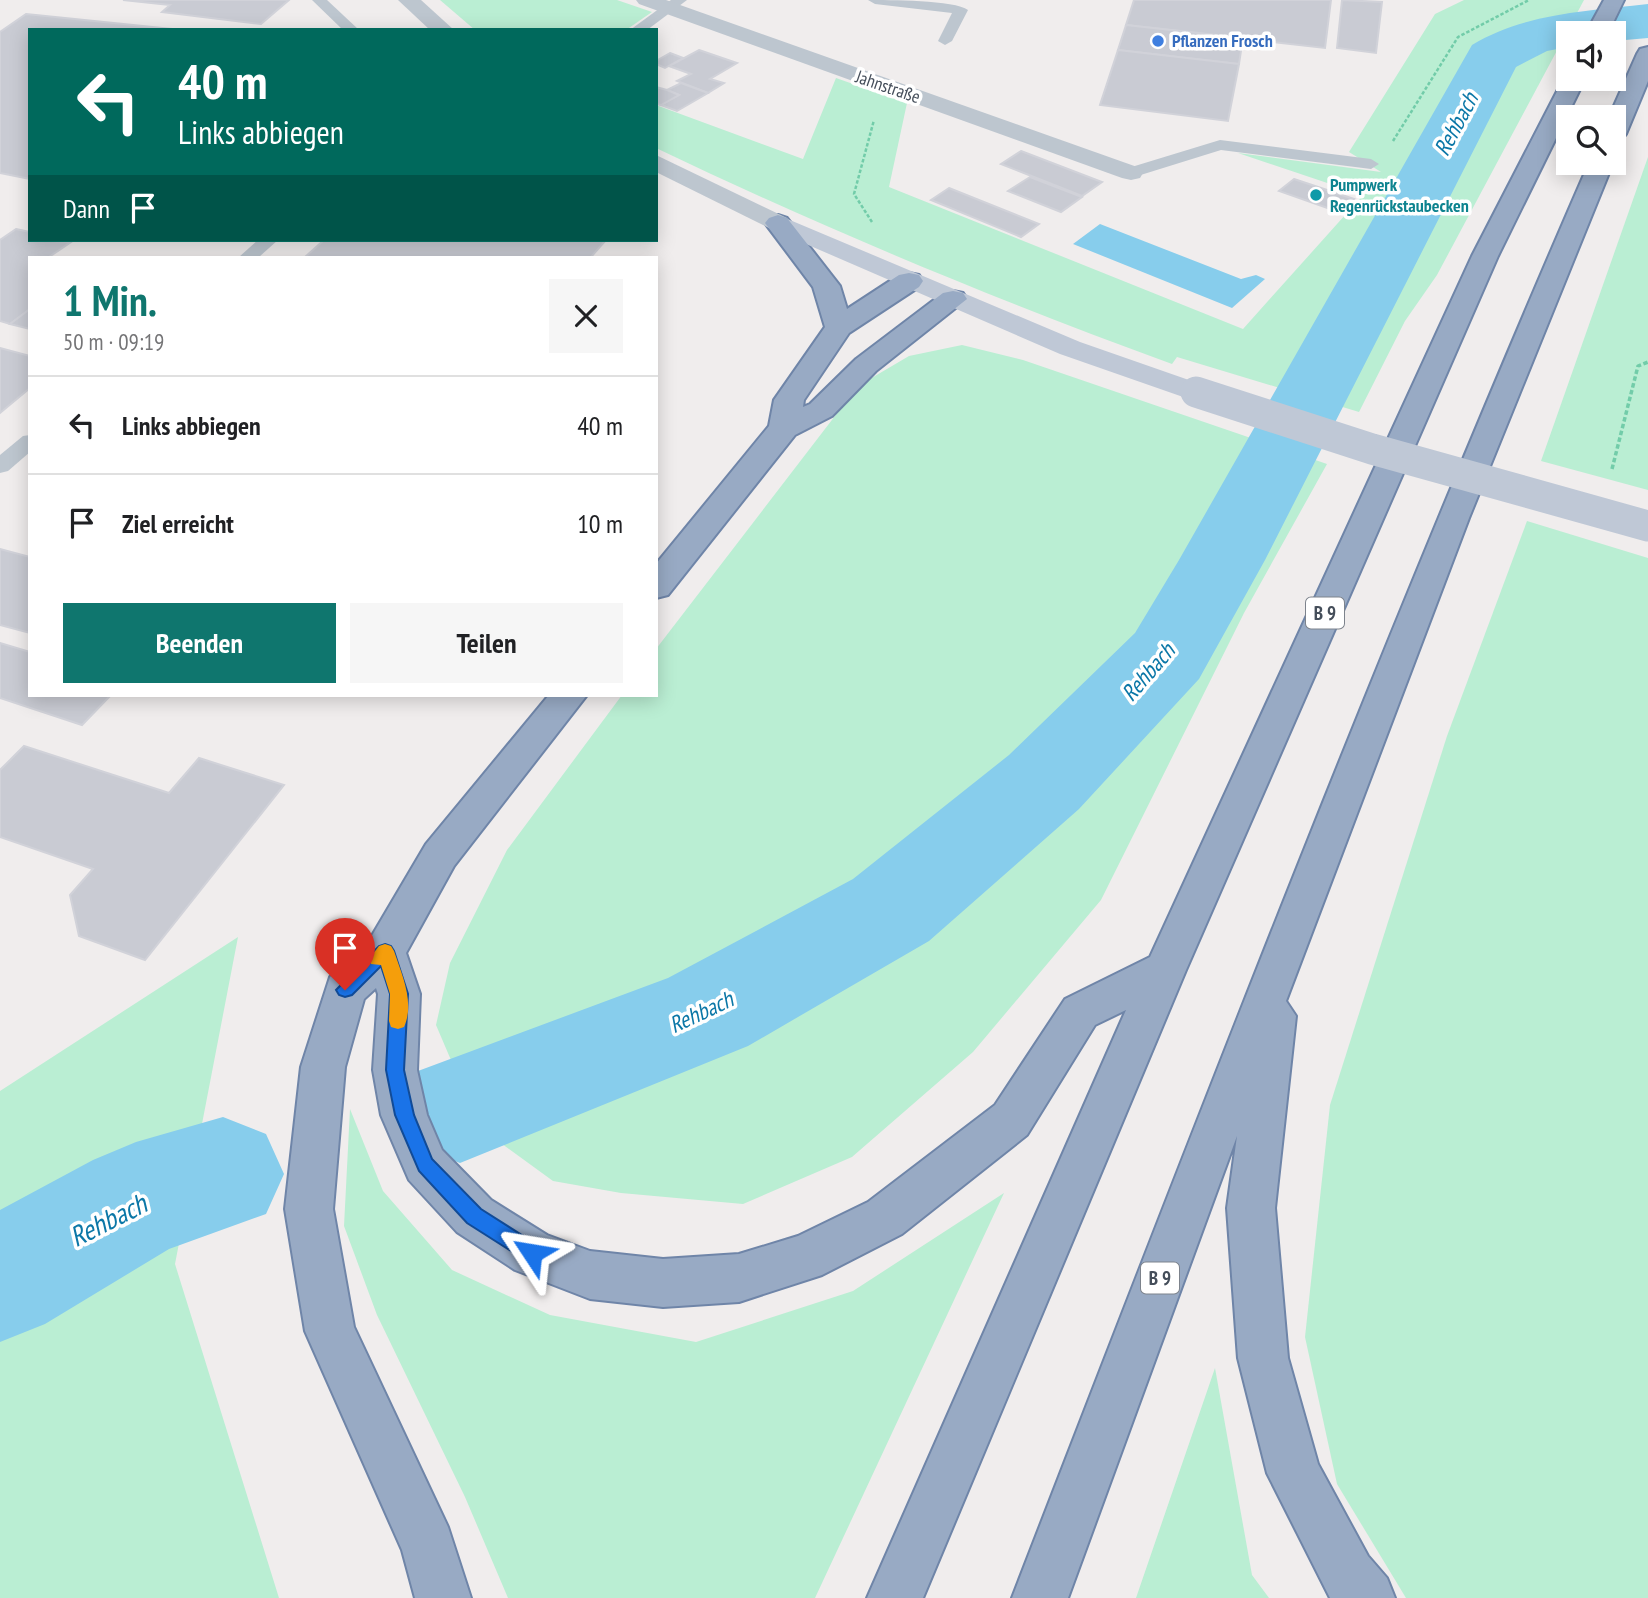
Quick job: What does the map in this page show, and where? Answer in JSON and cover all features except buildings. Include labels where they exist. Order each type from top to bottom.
[{"type":"highway","points":[[1626,106],[1648,54]]},
{"type":"highway","name":"B 9","points":[[895,1598],[1165,970],[1485,256],[1568,91]]},
{"type":"highway","name":"B 9","points":[[1040,1598],[1280,958],[1533,320],[1596,175]]},
{"type":"highway","points":[[778,223],[826,286],[839,327]]},
{"type":"highway","points":[[784,428],[789,400],[839,327],[909,281]]},
{"type":"highway","points":[[658,585],[784,428],[821,410],[866,365],[953,299]]},
{"type":"highway","points":[[443,1598],[429,1546],[330,1331],[309,1209],[323,1067],[345,990],[385,951],[440,855],[567,697]]},
{"type":"highway","points":[[385,951],[399,994],[395,1070],[404,1115],[425,1165],[474,1216],[532,1253],[590,1275],[663,1283],[739,1278],[805,1258],[885,1218],[1011,1120],[1080,1012],[1165,970]]},
{"type":"highway","points":[[1280,958],[1251,1209],[1263,1358],[1294,1473],[1348,1576],[1367,1598]]},
{"type":"main road","points":[[778,223],[1070,348],[1196,392],[1371,449],[1648,526]]},
{"type":"street","points":[[408,0],[441,28]]},
{"type":"street","name":"Jahnstraße","points":[[646,0],[673,5],[883,85],[1130,173]]},
{"type":"street","points":[[658,163],[778,223]]},
{"type":"lane","points":[[319,0],[350,28]]},
{"type":"lane","points":[[875,0],[961,10],[945,41]]},
{"type":"lane","points":[[641,28],[673,5]]},
{"type":"lane","points":[[1130,173],[1220,145],[1371,164]]},
{"type":"lane","points":[[249,256],[267,242]]},
{"type":"lane","points":[[0,466],[28,443]]},
{"type":"path","points":[[1371,164],[1396,137],[1458,37],[1529,0]]},
{"type":"path","points":[[872,222],[854,194],[883,85]]},
{"type":"path","points":[[1611,470],[1638,366],[1648,362]]},
{"type":"green space","points":[[440,0],[617,0],[652,12],[629,28],[473,28]]},
{"type":"green space","points":[[1464,0],[1584,0],[1573,21],[1556,21],[1556,52],[1437,275],[1405,321],[1359,412],[1177,357],[1172,364],[976,289],[847,235],[658,149],[658,106],[803,159],[836,78],[907,103],[889,187],[1243,329],[1363,195],[1238,153],[1381,172],[1349,152],[1435,14]]},
{"type":"green space","points":[[1648,157],[1648,490],[1541,461]]},
{"type":"green space","points":[[962,345],[1023,360],[1327,464],[1244,613],[1101,900],[973,1052],[852,1157],[743,1204],[621,1193],[553,1181],[480,1128],[436,1025],[450,963],[507,850],[621,697],[658,697],[658,646],[858,386],[909,356]]},
{"type":"green space","points":[[1527,521],[1648,558],[1648,1598],[1406,1598],[1337,1484],[1305,1337],[1330,1105],[1447,736]]},
{"type":"green space","points":[[238,937],[175,1264],[279,1598],[0,1598],[0,1091]]},
{"type":"green space","points":[[350,1109],[383,1191],[452,1270],[550,1315],[696,1342],[853,1291],[1004,1193],[815,1598],[508,1598],[465,1497],[377,1315],[344,1226]]},
{"type":"green space","points":[[1215,1368],[1252,1575],[1269,1598],[1136,1598]]},
{"type":"water","points":[[1100,224],[1241,279],[1256,275],[1265,279],[1232,308],[1073,244]]},
{"type":"waterway","name":"Rehbach","points":[[460,1109],[708,1012],[891,910],[1044,782],[1167,656],[1222,560],[1492,57],[1527,39],[1547,34],[1648,21]]},
{"type":"waterway","name":"Rehbach","points":[[0,1279],[136,1201],[223,1174]]},
{"type":"slow traffic","points":[[377,959],[385,951],[399,994],[398,1021]]},
{"type":"place","name":"Pflanzen Frosch","points":[[1158,41]]},
{"type":"place","name":"Pumpwerk Regenrückstaubecken","points":[[1316,195]]},
{"type":"route","points":[[345,990],[385,951],[399,994],[395,1070],[404,1115],[425,1165],[474,1216],[532,1253]]}]
